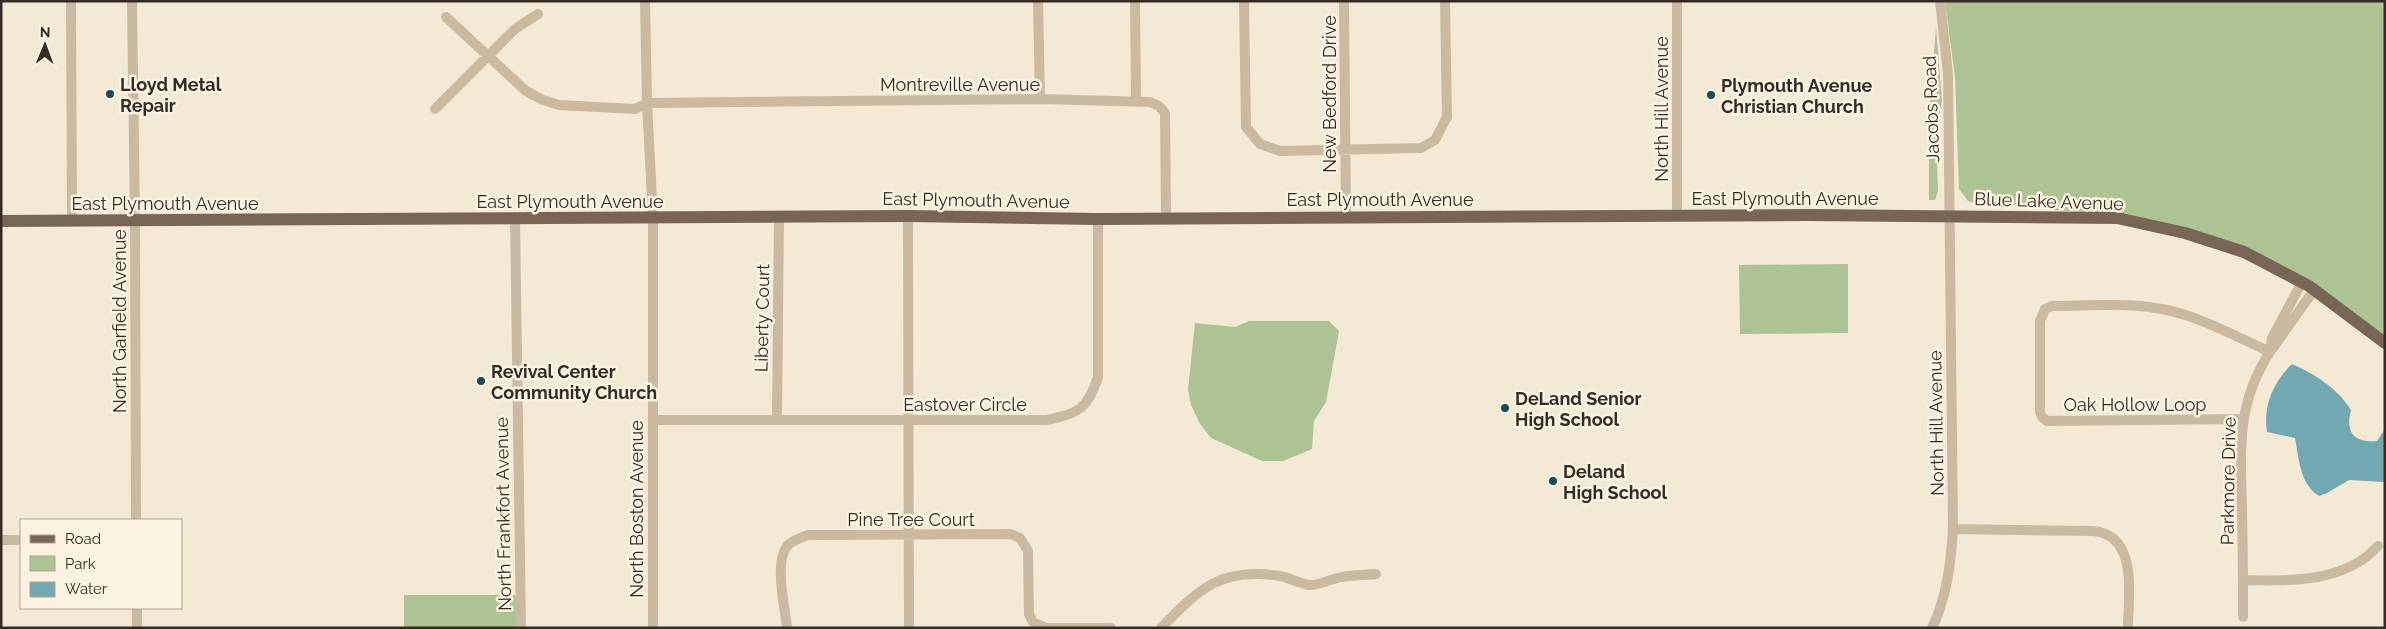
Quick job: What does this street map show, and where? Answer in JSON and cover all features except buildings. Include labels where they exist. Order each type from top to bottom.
[{"type":"main road","name":"East Plymouth Avenue","points":[[1,221],[908,216],[1098,219],[1346,216],[1950,216]]},
{"type":"main road","name":"Blue Lake Avenue","points":[[1950,216],[2117,218],[2185,233],[2244,252],[2302,282],[2385,343]]},
{"type":"street","points":[[71,1],[72,220]]},
{"type":"street","name":"North Garfield Avenue","points":[[132,1],[136,221],[136,519]]},
{"type":"street","name":"North Boston Avenue","points":[[646,1],[647,103],[653,218],[653,628]]},
{"type":"street","points":[[1038,1],[1040,99]]},
{"type":"street","points":[[1135,1],[1136,101]]},
{"type":"street","points":[[1244,1],[1246,127],[1260,144],[1280,151],[1420,148],[1435,140],[1442,130],[1447,117],[1445,1]]},
{"type":"street","name":"New Bedford Drive","points":[[1344,1],[1346,216]]},
{"type":"street","name":"North Hill Avenue","points":[[1677,1],[1678,216]]},
{"type":"street","name":"Jacobs Road","points":[[1940,1],[1948,74],[1950,216]]},
{"type":"street","points":[[435,108],[515,29],[538,14]]},
{"type":"street","name":"Montreville Avenue","points":[[446,17],[526,91],[551,103],[635,109],[647,103],[1040,99],[1150,102],[1159,106],[1164,113],[1166,217]]},
{"type":"street","points":[[908,216],[909,628]]},
{"type":"street","name":"North Hill Avenue","points":[[1932,628],[1944,596],[1952,556],[1950,216]]},
{"type":"street","name":"Liberty Court","points":[[777,420],[779,217]]},
{"type":"street","name":"North Frankfort Avenue","points":[[515,219],[521,628]]},
{"type":"street","name":"Eastover Circle","points":[[652,420],[1046,420],[1063,417],[1081,409],[1091,399],[1098,377],[1098,219]]},
{"type":"street","name":"Parkmore Drive","points":[[2270,352],[2272,338],[2302,282]]},
{"type":"street","name":"Parkmore Drive","points":[[2243,617],[2241,464],[2246,405],[2256,373],[2314,290]]},
{"type":"street","name":"Oak Hollow Loop","points":[[2244,419],[2047,420],[2042,418],[2040,412],[2042,315],[2044,309],[2052,306],[2146,306],[2165,309],[2199,320],[2270,352]]},
{"type":"street","points":[[1953,529],[2093,531],[2108,535],[2120,545],[2128,568],[2128,628]]},
{"type":"street","name":"Pine Tree Court","points":[[787,628],[780,575],[783,554],[788,546],[808,535],[1011,534],[1020,538],[1028,551],[1029,614],[1033,622],[1047,628],[1111,628]]},
{"type":"street","points":[[1,540],[20,540]]},
{"type":"street","points":[[2243,580],[2288,581],[2315,577],[2354,565],[2368,558],[2378,546]]},
{"type":"street","points":[[1161,628],[1183,606],[1214,582],[1233,575],[1255,573],[1282,577],[1310,585],[1341,577],[1376,574]]},
{"type":"street","points":[[137,609],[137,628]]},
{"type":"green space","points":[[1945,1],[2385,1],[2385,337],[2314,283],[2117,214],[2052,210],[2033,205],[1977,204],[1968,201],[1959,189],[1955,77]]},
{"type":"green space","points":[[1936,27],[1942,101],[1936,131],[1938,191],[1935,200],[1929,200],[1929,114]]},
{"type":"green space","points":[[1848,264],[1848,333],[1740,334],[1739,265]]},
{"type":"green space","points":[[1249,321],[1329,321],[1339,331],[1326,402],[1314,421],[1312,449],[1283,461],[1262,461],[1211,438],[1200,424],[1191,405],[1188,390],[1195,323],[1235,327]]},
{"type":"green space","points":[[404,595],[517,595],[517,628],[404,628]]},
{"type":"water","points":[[2292,364],[2317,377],[2340,395],[2351,410],[2349,425],[2353,435],[2357,438],[2377,441],[2385,429],[2385,482],[2349,480],[2319,496],[2308,485],[2301,470],[2295,438],[2267,432],[2266,422],[2271,395],[2285,371]]},
{"type":"place","name":"Lloyd Metal Repair","points":[[110,94]]},
{"type":"place","name":"Plymouth Avenue Christian Church","points":[[1711,95]]},
{"type":"place","name":"Revival Center Community Church","points":[[481,381]]},
{"type":"place","name":"DeLand Senior High School","points":[[1505,408]]},
{"type":"place","name":"Deland High School","points":[[1553,481]]}]
